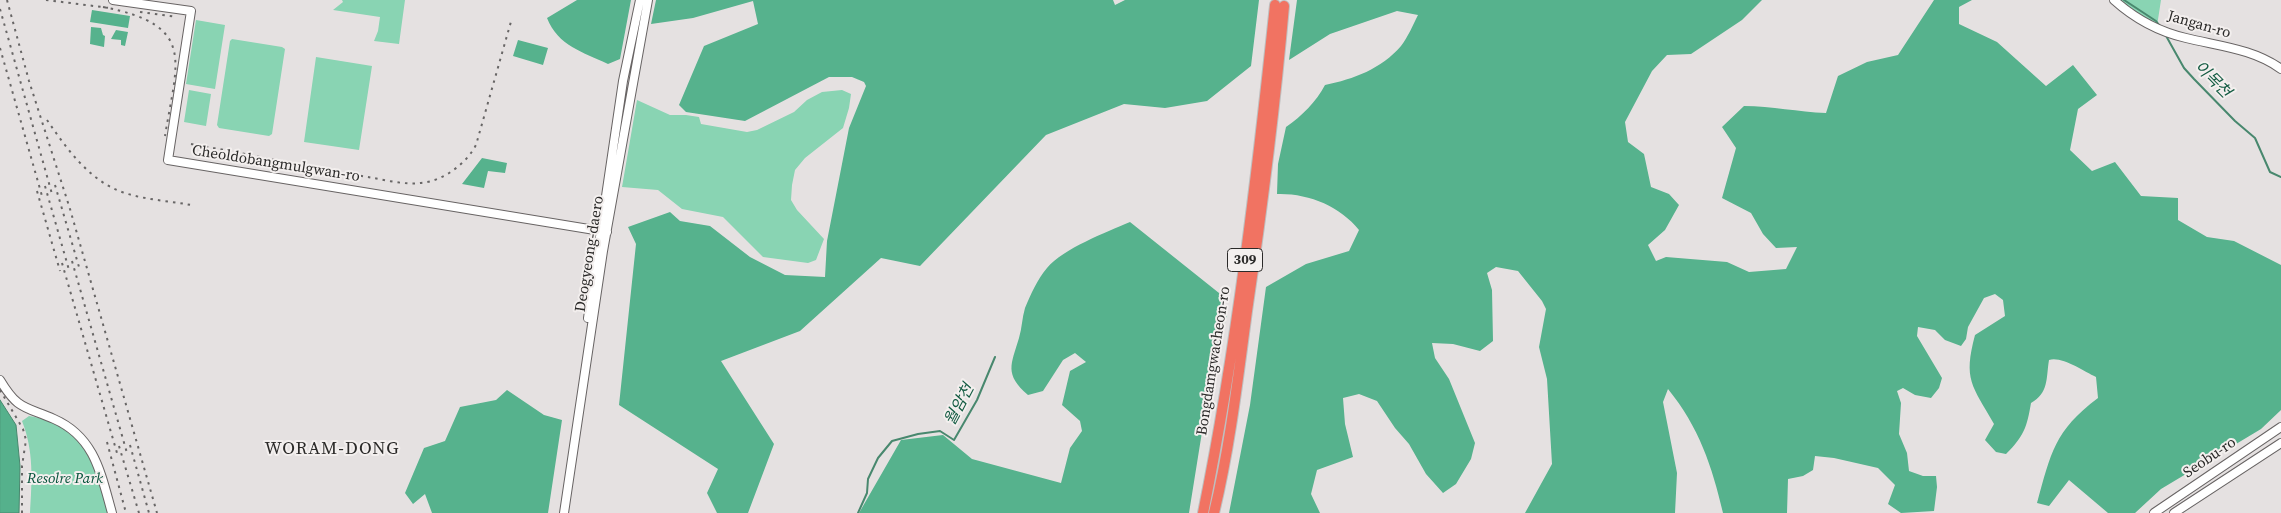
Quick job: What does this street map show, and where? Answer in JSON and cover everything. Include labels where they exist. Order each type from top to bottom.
[{"type":"highway","name":"Bongdamgwacheon-ro","points":[[1203,513],[1240,293],[1280,6],[1275,102],[1256,248],[1234,405],[1214,513]]},
{"type":"street","name":"Cheoldobangmulgwan-ro","points":[[112,0],[191,11],[168,160],[604,232]]},
{"type":"street","name":"Deogyeong-daero","points":[[564,513],[604,232],[623,81],[640,0]]},
{"type":"street","name":"Deogyeong-daero","points":[[559,513],[604,232],[648,0]]},
{"type":"street","name":"Jangan-ro","points":[[2114,0],[2134,15],[2160,29],[2183,38],[2258,55],[2281,69]]},
{"type":"street","points":[[0,380],[20,406],[55,420],[75,432],[84,442],[102,472],[112,513]]},
{"type":"street","name":"Seobu-ro","points":[[2154,513],[2281,427]]},
{"type":"street","name":"Seobu-ro","points":[[2174,513],[2281,443]]},
{"type":"green space","points":[[342,0],[405,0],[399,44],[374,41],[380,17],[333,10],[343,2]]},
{"type":"green space","points":[[2119,0],[2161,0],[2157,26]]},
{"type":"green space","points":[[196,20],[225,25],[215,89],[186,84]]},
{"type":"green space","points":[[232,39],[285,49],[272,134],[269,136],[219,128],[217,125],[230,41]]},
{"type":"green space","points":[[316,57],[372,66],[359,150],[304,142]]},
{"type":"green space","points":[[189,90],[211,94],[206,126],[184,122]]},
{"type":"green space","points":[[842,90],[851,94],[843,128],[805,158],[795,170],[792,185],[791,200],[797,210],[824,239],[816,260],[808,263],[763,257],[723,217],[682,209],[658,190],[622,187],[637,100],[670,115],[699,117],[701,124],[747,132],[757,130],[794,112],[807,100],[822,92]]},
{"type":"green space","name":"Resolre Park","points":[[29,416],[47,420],[64,428],[85,446],[96,467],[110,513],[30,513],[32,478],[30,455],[29,444],[22,421]]},
{"type":"shaded area","points":[[577,0],[631,0],[620,59],[608,64],[589,56],[565,42],[552,28],[547,18]]},
{"type":"shaded area","points":[[656,0],[1113,0],[1115,5],[1125,0],[1259,0],[1251,66],[1207,101],[1165,108],[1124,104],[1046,135],[920,266],[881,258],[800,331],[721,361],[774,444],[748,513],[717,513],[707,493],[718,469],[619,405],[636,244],[628,227],[670,212],[680,221],[710,226],[750,257],[785,275],[825,277],[827,241],[849,128],[866,86],[864,82],[852,77],[829,77],[745,121],[686,112],[679,105],[704,46],[758,24],[753,1],[693,18],[651,24]]},
{"type":"shaded area","points":[[1297,0],[1762,0],[1742,20],[1691,54],[1667,55],[1652,71],[1625,122],[1628,142],[1644,154],[1651,187],[1669,194],[1679,205],[1665,230],[1648,245],[1656,261],[1666,257],[1727,262],[1749,272],[1786,269],[1797,247],[1776,248],[1763,234],[1751,213],[1722,198],[1736,148],[1722,127],[1744,106],[1826,113],[1838,76],[1867,62],[1898,55],[1934,0],[1972,0],[1959,7],[1959,24],[1997,42],[2046,86],[2073,65],[2097,95],[2078,109],[2070,150],[2092,171],[2115,162],[2141,196],[2178,198],[2178,220],[2207,237],[2234,241],[2281,265],[2281,410],[2261,429],[2161,489],[2135,513],[2108,513],[2069,480],[2049,506],[2037,503],[2046,470],[2056,444],[2072,421],[2098,398],[2096,377],[2066,362],[2054,359],[2049,360],[2044,390],[2031,403],[2028,419],[2021,436],[2006,454],[1996,452],[1985,440],[1994,424],[1975,391],[1970,373],[1971,350],[1975,335],[2005,316],[2003,300],[1995,294],[1984,298],[1968,327],[1966,339],[1961,346],[1945,340],[1935,330],[1918,327],[1917,336],[1942,378],[1939,388],[1931,398],[1915,395],[1903,388],[1897,391],[1901,403],[1899,434],[1907,453],[1909,471],[1923,476],[1936,476],[1937,487],[1934,511],[1901,513],[1888,504],[1895,485],[1878,468],[1834,458],[1815,456],[1813,470],[1803,476],[1788,479],[1787,513],[1723,513],[1703,448],[1688,418],[1668,389],[1663,402],[1677,473],[1675,513],[1525,513],[1552,464],[1547,379],[1539,347],[1546,309],[1542,301],[1518,271],[1496,267],[1487,273],[1492,290],[1493,341],[1480,351],[1453,344],[1432,343],[1435,358],[1449,379],[1475,443],[1471,459],[1456,484],[1443,493],[1426,474],[1409,444],[1395,428],[1377,401],[1359,394],[1343,398],[1345,424],[1353,457],[1317,470],[1311,494],[1320,513],[1229,513],[1250,405],[1266,287],[1306,264],[1349,251],[1359,230],[1343,214],[1322,203],[1300,196],[1277,194],[1278,164],[1286,127],[1308,108],[1325,85],[1357,76],[1385,61],[1401,46],[1418,15],[1397,11],[1330,34],[1289,60]]},
{"type":"shaded area","points":[[92,10],[130,16],[128,28],[90,22]]},
{"type":"shaded area","points":[[91,27],[101,28],[105,36],[104,47],[90,44]]},
{"type":"shaded area","points":[[116,30],[128,32],[125,46],[121,45],[121,40],[111,39]]},
{"type":"shaded area","points":[[518,40],[548,48],[543,65],[513,56]]},
{"type":"shaded area","points":[[482,158],[507,163],[505,173],[488,171],[484,188],[462,184]]},
{"type":"shaded area","points":[[1130,222],[1219,293],[1227,314],[1206,407],[1189,513],[859,513],[901,440],[943,435],[972,459],[1061,483],[1070,448],[1082,431],[1080,421],[1062,405],[1070,371],[1086,362],[1075,353],[1063,360],[1043,391],[1028,395],[1020,388],[1012,375],[1011,369],[1025,308],[1037,282],[1054,261],[1074,248]]},
{"type":"shaded area","points":[[507,390],[544,415],[562,420],[548,513],[432,513],[425,494],[413,504],[405,493],[424,448],[445,441],[460,407],[496,400]]},
{"type":"shaded area","points":[[0,400],[16,425],[20,466],[19,513],[0,513]]},
{"type":"waterway","name":"이목천","points":[[2124,0],[2156,21],[2160,26]]},
{"type":"waterway","name":"이목천","points":[[2165,34],[2184,68],[2235,121],[2255,138],[2270,172],[2281,177]]},
{"type":"waterway","name":"월암천","points":[[858,513],[867,493],[868,479],[878,458],[892,441],[918,434],[940,431],[954,440],[977,400],[995,357]]},
{"type":"railway","points":[[7,0],[29,81],[70,209],[157,513]]},
{"type":"railway","points":[[46,0],[110,8]]},
{"type":"railway","points":[[103,7],[133,15],[154,24],[167,36],[174,50],[174,87],[165,136]]},
{"type":"railway","points":[[0,9],[52,194]]},
{"type":"railway","points":[[140,12],[177,17]]},
{"type":"railway","points":[[191,144],[394,182],[421,183],[437,179],[460,165],[476,145],[512,18]]},
{"type":"railway","points":[[0,48],[42,196]]},
{"type":"railway","points":[[47,120],[80,163],[90,173],[112,188],[141,197],[191,205]]},
{"type":"railway","points":[[55,185],[79,267]]},
{"type":"railway","points":[[45,186],[69,270]]},
{"type":"railway","points":[[37,191],[60,271]]},
{"type":"railway","points":[[72,261],[127,453]]},
{"type":"railway","points":[[62,263],[117,453]]},
{"type":"railway","points":[[0,390],[23,429],[26,440],[22,466],[22,513]]},
{"type":"railway","points":[[107,442],[126,513]]},
{"type":"railway","points":[[130,445],[149,513]]},
{"type":"railway","points":[[119,446],[139,513]]},
{"type":"district","name":"WORAM-DONG","points":[[332,449]]}]
